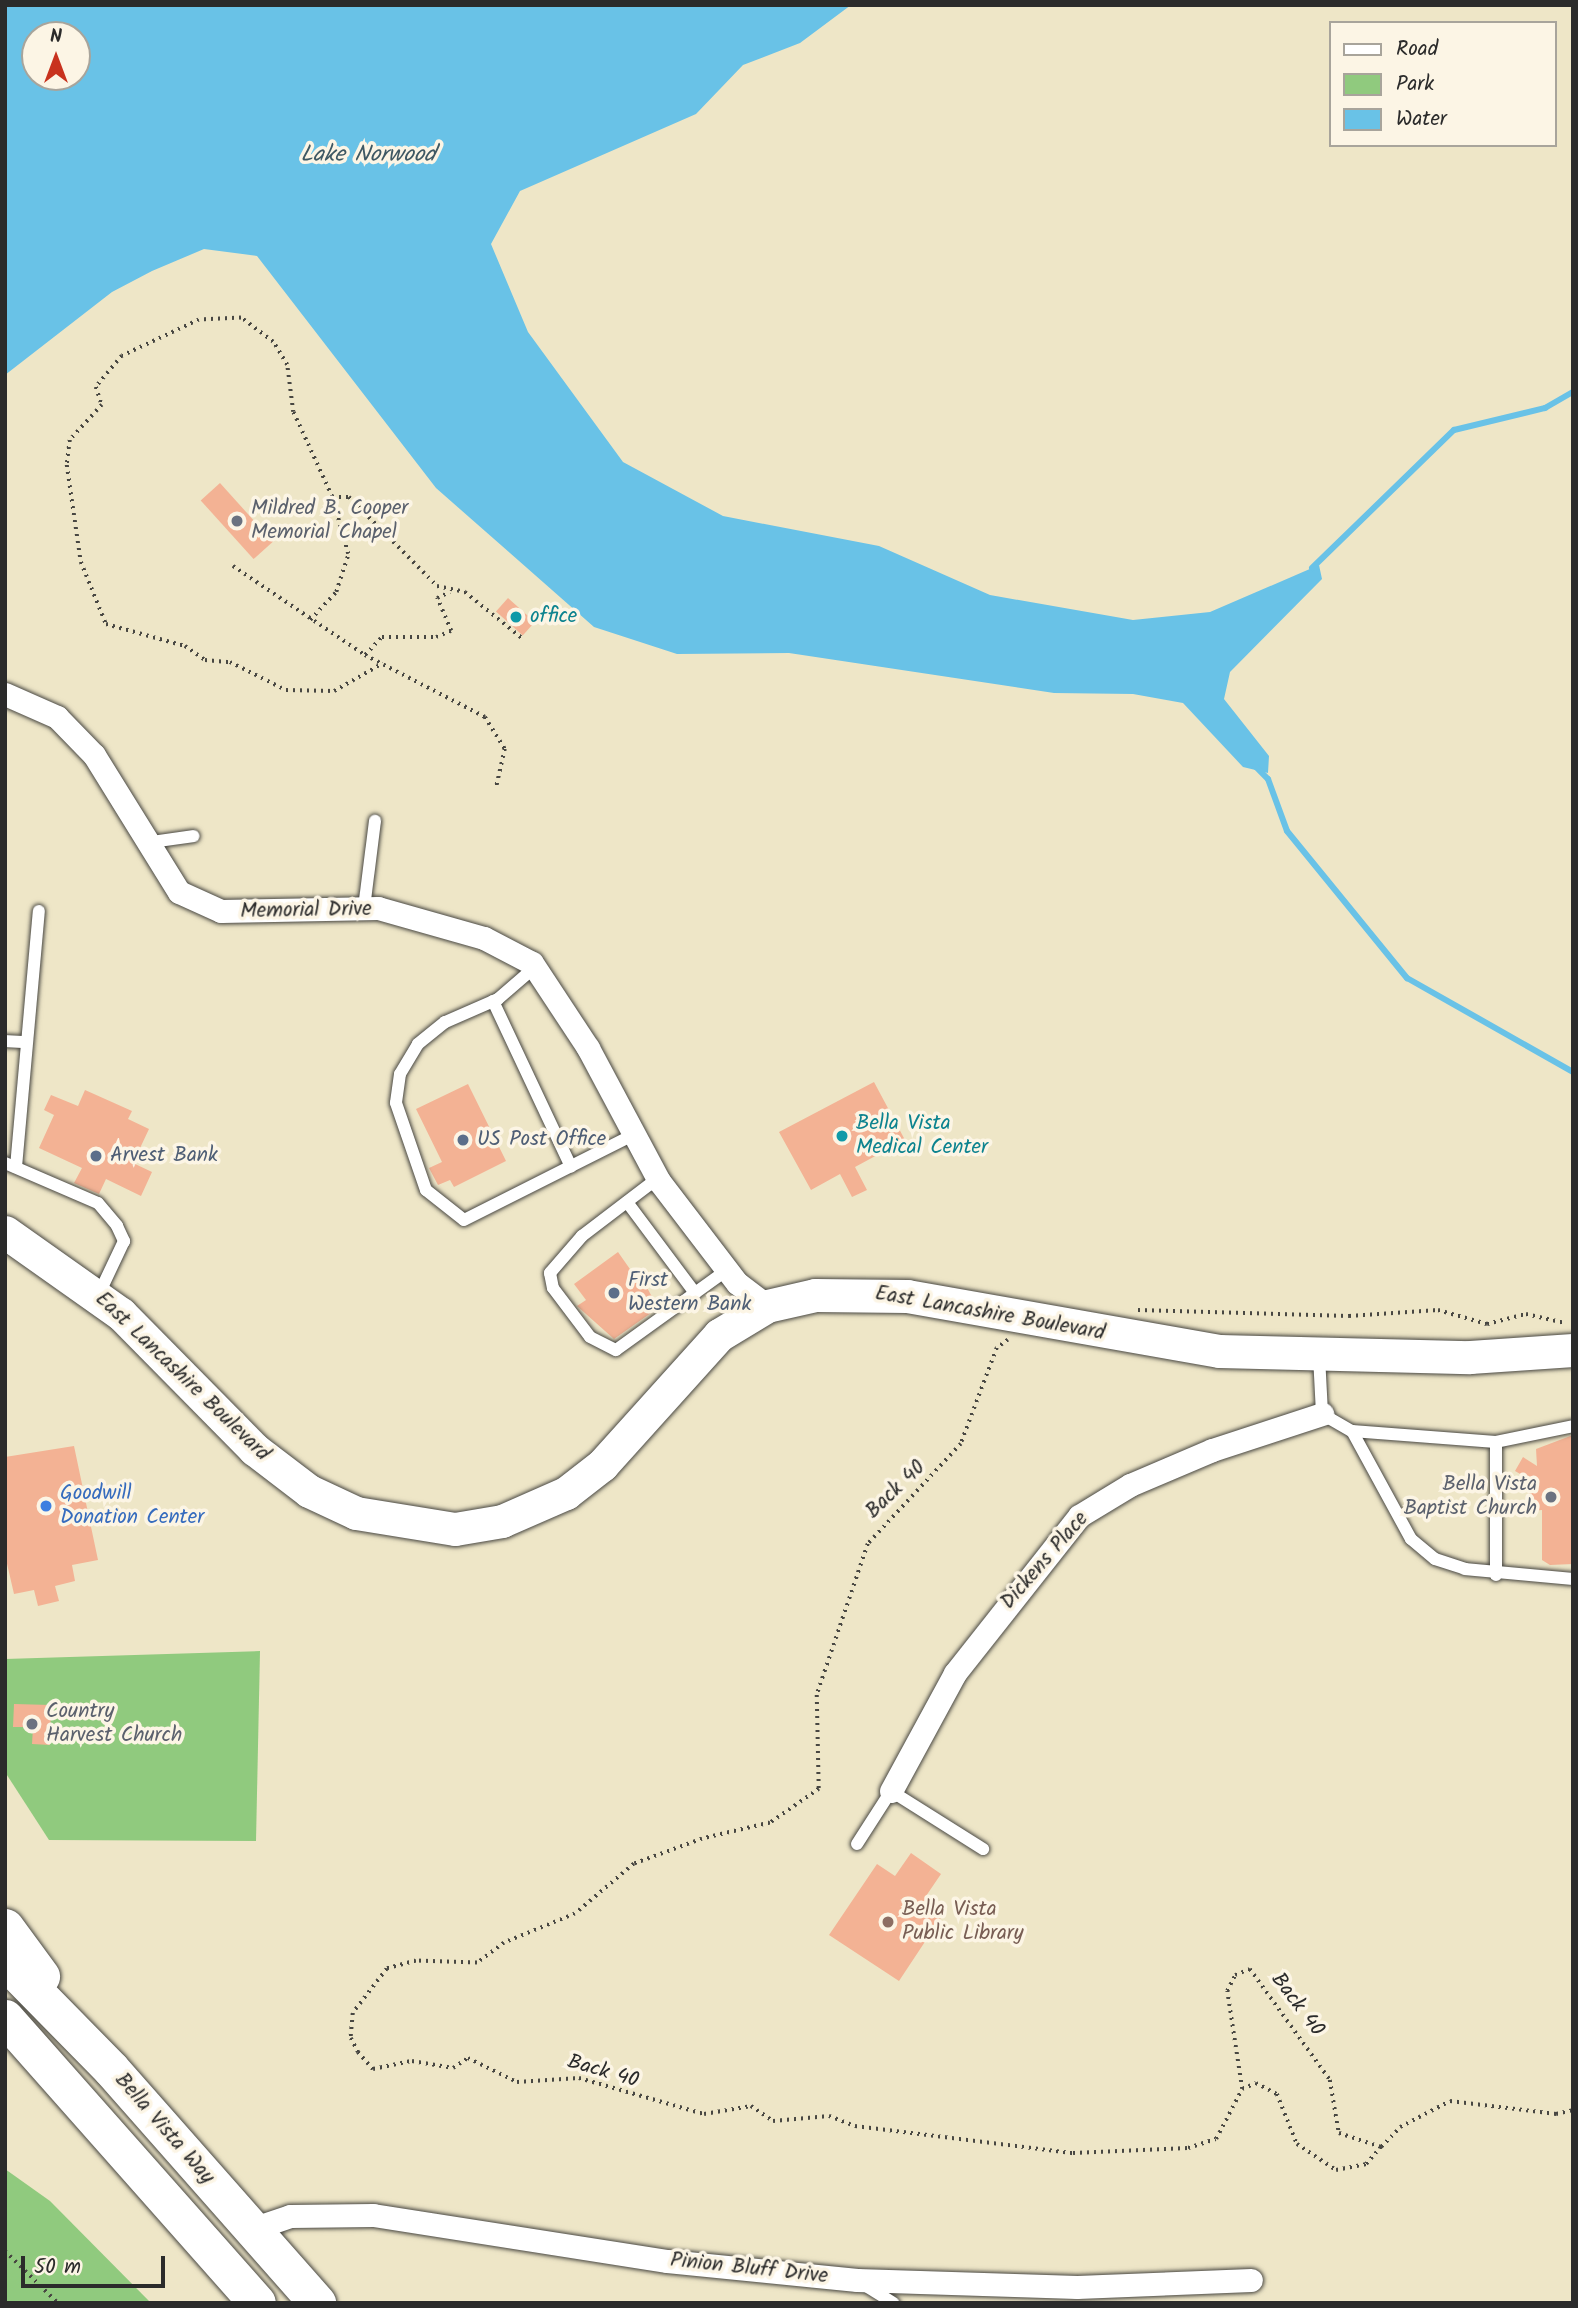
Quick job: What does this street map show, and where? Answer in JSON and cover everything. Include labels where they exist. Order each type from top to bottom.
[{"type":"main road","name":"East Lancashire Boulevard","points":[[5,1232],[98,1296],[254,1449],[309,1491],[356,1513],[455,1529],[502,1521],[566,1493],[602,1465],[710,1344],[767,1306],[866,1292],[1151,1343],[1319,1356],[1573,1350]]},
{"type":"main road","points":[[5,1927],[111,2069]]},
{"type":"main road","name":"Bella Vista Way","points":[[5,1961],[111,2069],[317,2303]]},
{"type":"main road","points":[[5,2018],[257,2303]]},
{"type":"street","name":"Memorial Drive","points":[[5,694],[57,717],[94,755],[144,843],[179,892],[221,911],[364,908],[484,939],[535,967]]},
{"type":"street","points":[[535,967],[635,1133],[658,1178],[727,1270],[767,1306]]},
{"type":"street","name":"Dickens Place","points":[[891,1791],[955,1673],[1079,1516],[1130,1485],[1212,1450],[1322,1414]]},
{"type":"street","name":"Pinion Bluff Drive","points":[[252,2229],[290,2216],[373,2215],[680,2262],[857,2280],[1077,2287],[1251,2280]]},
{"type":"lane","points":[[364,908],[375,821]]},
{"type":"lane","points":[[144,843],[194,836]]},
{"type":"lane","points":[[39,911],[10,1165],[98,1203],[117,1226],[124,1241],[98,1296]]},
{"type":"lane","points":[[535,967],[493,1000],[418,1044],[400,1074],[396,1103],[426,1190],[464,1220],[635,1133]]},
{"type":"lane","points":[[493,1000],[572,1167]]},
{"type":"lane","points":[[5,1041],[26,1042]]},
{"type":"lane","points":[[658,1178],[565,1253],[550,1273],[553,1288],[590,1337],[616,1350],[727,1270]]},
{"type":"lane","points":[[627,1202],[695,1293]]},
{"type":"lane","points":[[1319,1356],[1322,1414],[1352,1431],[1496,1442],[1573,1426]]},
{"type":"lane","points":[[1352,1431],[1411,1539],[1435,1559],[1496,1575],[1573,1579]]},
{"type":"lane","points":[[1496,1442],[1496,1575]]},
{"type":"lane","points":[[857,1844],[891,1791],[983,1849]]},
{"type":"lane","points":[[857,2280],[894,2303]]},
{"type":"path","points":[[310,620],[336,592],[348,554],[332,496],[293,412],[287,365],[273,342],[241,318],[200,320],[122,356],[96,387],[102,405],[70,440],[66,465],[81,562],[106,624],[186,646],[205,660],[230,662],[286,690],[334,691],[383,663]]},
{"type":"path","points":[[332,496],[349,498],[424,575],[452,591],[465,592],[523,639]]},
{"type":"path","points":[[233,566],[365,655],[485,717],[505,749],[496,789]]},
{"type":"path","points":[[365,655],[382,637],[436,637],[451,631],[437,598],[452,591]]},
{"type":"path","points":[[1132,1315],[1141,1306],[1349,1317],[1388,1309],[1438,1310],[1487,1324],[1527,1314],[1573,1324]]},
{"type":"path","name":"Back 40","points":[[1018,1339],[997,1348],[961,1444],[868,1544],[817,1695],[819,1788],[770,1823],[702,1839],[634,1864],[575,1914],[504,1943],[477,1963],[416,1961],[387,1969],[353,2013],[351,2038],[373,2069],[412,2061],[453,2068],[468,2058],[517,2082],[579,2078],[704,2114],[751,2106],[773,2121],[830,2116],[855,2126],[1073,2153],[1188,2148],[1216,2139],[1242,2089],[1227,1991],[1235,1975],[1250,1969],[1330,2080],[1339,2133],[1381,2147]]},
{"type":"path","points":[[1242,2089],[1256,2083],[1277,2094],[1297,2144],[1336,2170],[1366,2164],[1400,2127],[1450,2101],[1556,2114],[1573,2110]]},
{"type":"path","points":[[5,2251],[58,2303]]},
{"type":"green space","points":[[260,1651],[256,1841],[49,1840],[5,1772],[5,1659]]},
{"type":"green space","points":[[5,2169],[50,2201],[151,2303],[5,2303]]},
{"type":"water","name":"Lake Norwood","points":[[5,5],[851,5],[800,43],[743,65],[696,114],[520,191],[491,244],[528,332],[623,462],[723,516],[879,546],[990,595],[1133,620],[1210,612],[1319,565],[1322,579],[1230,672],[1224,699],[1269,756],[1268,773],[1243,767],[1183,703],[1133,694],[1054,693],[789,653],[677,654],[594,627],[436,488],[257,256],[204,249],[112,292],[5,375]]},
{"type":"building","name":"Mildred B. Cooper Memorial Chapel","points":[[220,483],[273,542],[254,559],[201,500]]},
{"type":"building","name":"office","points":[[508,598],[535,622],[523,635],[496,611]]},
{"type":"building","name":"Bella Vista Medical Center","points":[[874,1082],[905,1140],[855,1167],[867,1190],[852,1197],[840,1174],[811,1190],[779,1132]]},
{"type":"building","name":"US Post Office","points":[[468,1084],[506,1161],[454,1187],[450,1180],[438,1185],[429,1168],[442,1162],[416,1109]]},
{"type":"building","name":"Arvest Bank","points":[[85,1090],[132,1111],[128,1119],[149,1129],[133,1163],[152,1172],[141,1196],[106,1179],[99,1194],[74,1183],[82,1168],[39,1148],[54,1115],[44,1110],[51,1095],[78,1106]]},
{"type":"building","name":"First Western Bank","points":[[618,1252],[632,1272],[637,1269],[658,1308],[614,1339],[577,1306],[586,1300],[574,1284]]},
{"type":"building","name":"Bella Vista Baptist Church","points":[[1573,1435],[1573,1564],[1550,1565],[1542,1560],[1542,1510],[1530,1511],[1529,1479],[1515,1471],[1523,1457],[1537,1466],[1536,1449]]},
{"type":"building","name":"Goodwill Donation Center","points":[[74,1446],[98,1560],[72,1565],[75,1581],[55,1586],[59,1601],[38,1606],[34,1590],[14,1594],[5,1555],[5,1457]]},
{"type":"building","name":"Country Harvest Church","points":[[14,1704],[51,1705],[50,1745],[32,1744],[33,1727],[13,1727]]},
{"type":"building","name":"Bella Vista Public Library","points":[[911,1853],[941,1874],[926,1896],[946,1910],[899,1981],[829,1935],[877,1864],[895,1876]]},
{"type":"waterway","points":[[1312,568],[1454,430],[1545,408],[1573,392]]},
{"type":"waterway","points":[[1256,767],[1268,779],[1287,831],[1407,978],[1573,1072]]},
{"type":"place","name":"Mildred B. Cooper Memorial Chapel","points":[[237,521]]},
{"type":"place","name":"office","points":[[516,617]]},
{"type":"place","name":"Bella Vista Medical Center","points":[[842,1136]]},
{"type":"place","name":"US Post Office","points":[[463,1140]]},
{"type":"place","name":"Arvest Bank","points":[[96,1156]]},
{"type":"place","name":"First Western Bank","points":[[614,1293]]},
{"type":"place","name":"Bella Vista Baptist Church","points":[[1551,1497]]},
{"type":"place","name":"Goodwill Donation Center","points":[[46,1506]]},
{"type":"place","name":"Country Harvest Church","points":[[32,1724]]},
{"type":"place","name":"Bella Vista Public Library","points":[[888,1922]]}]
